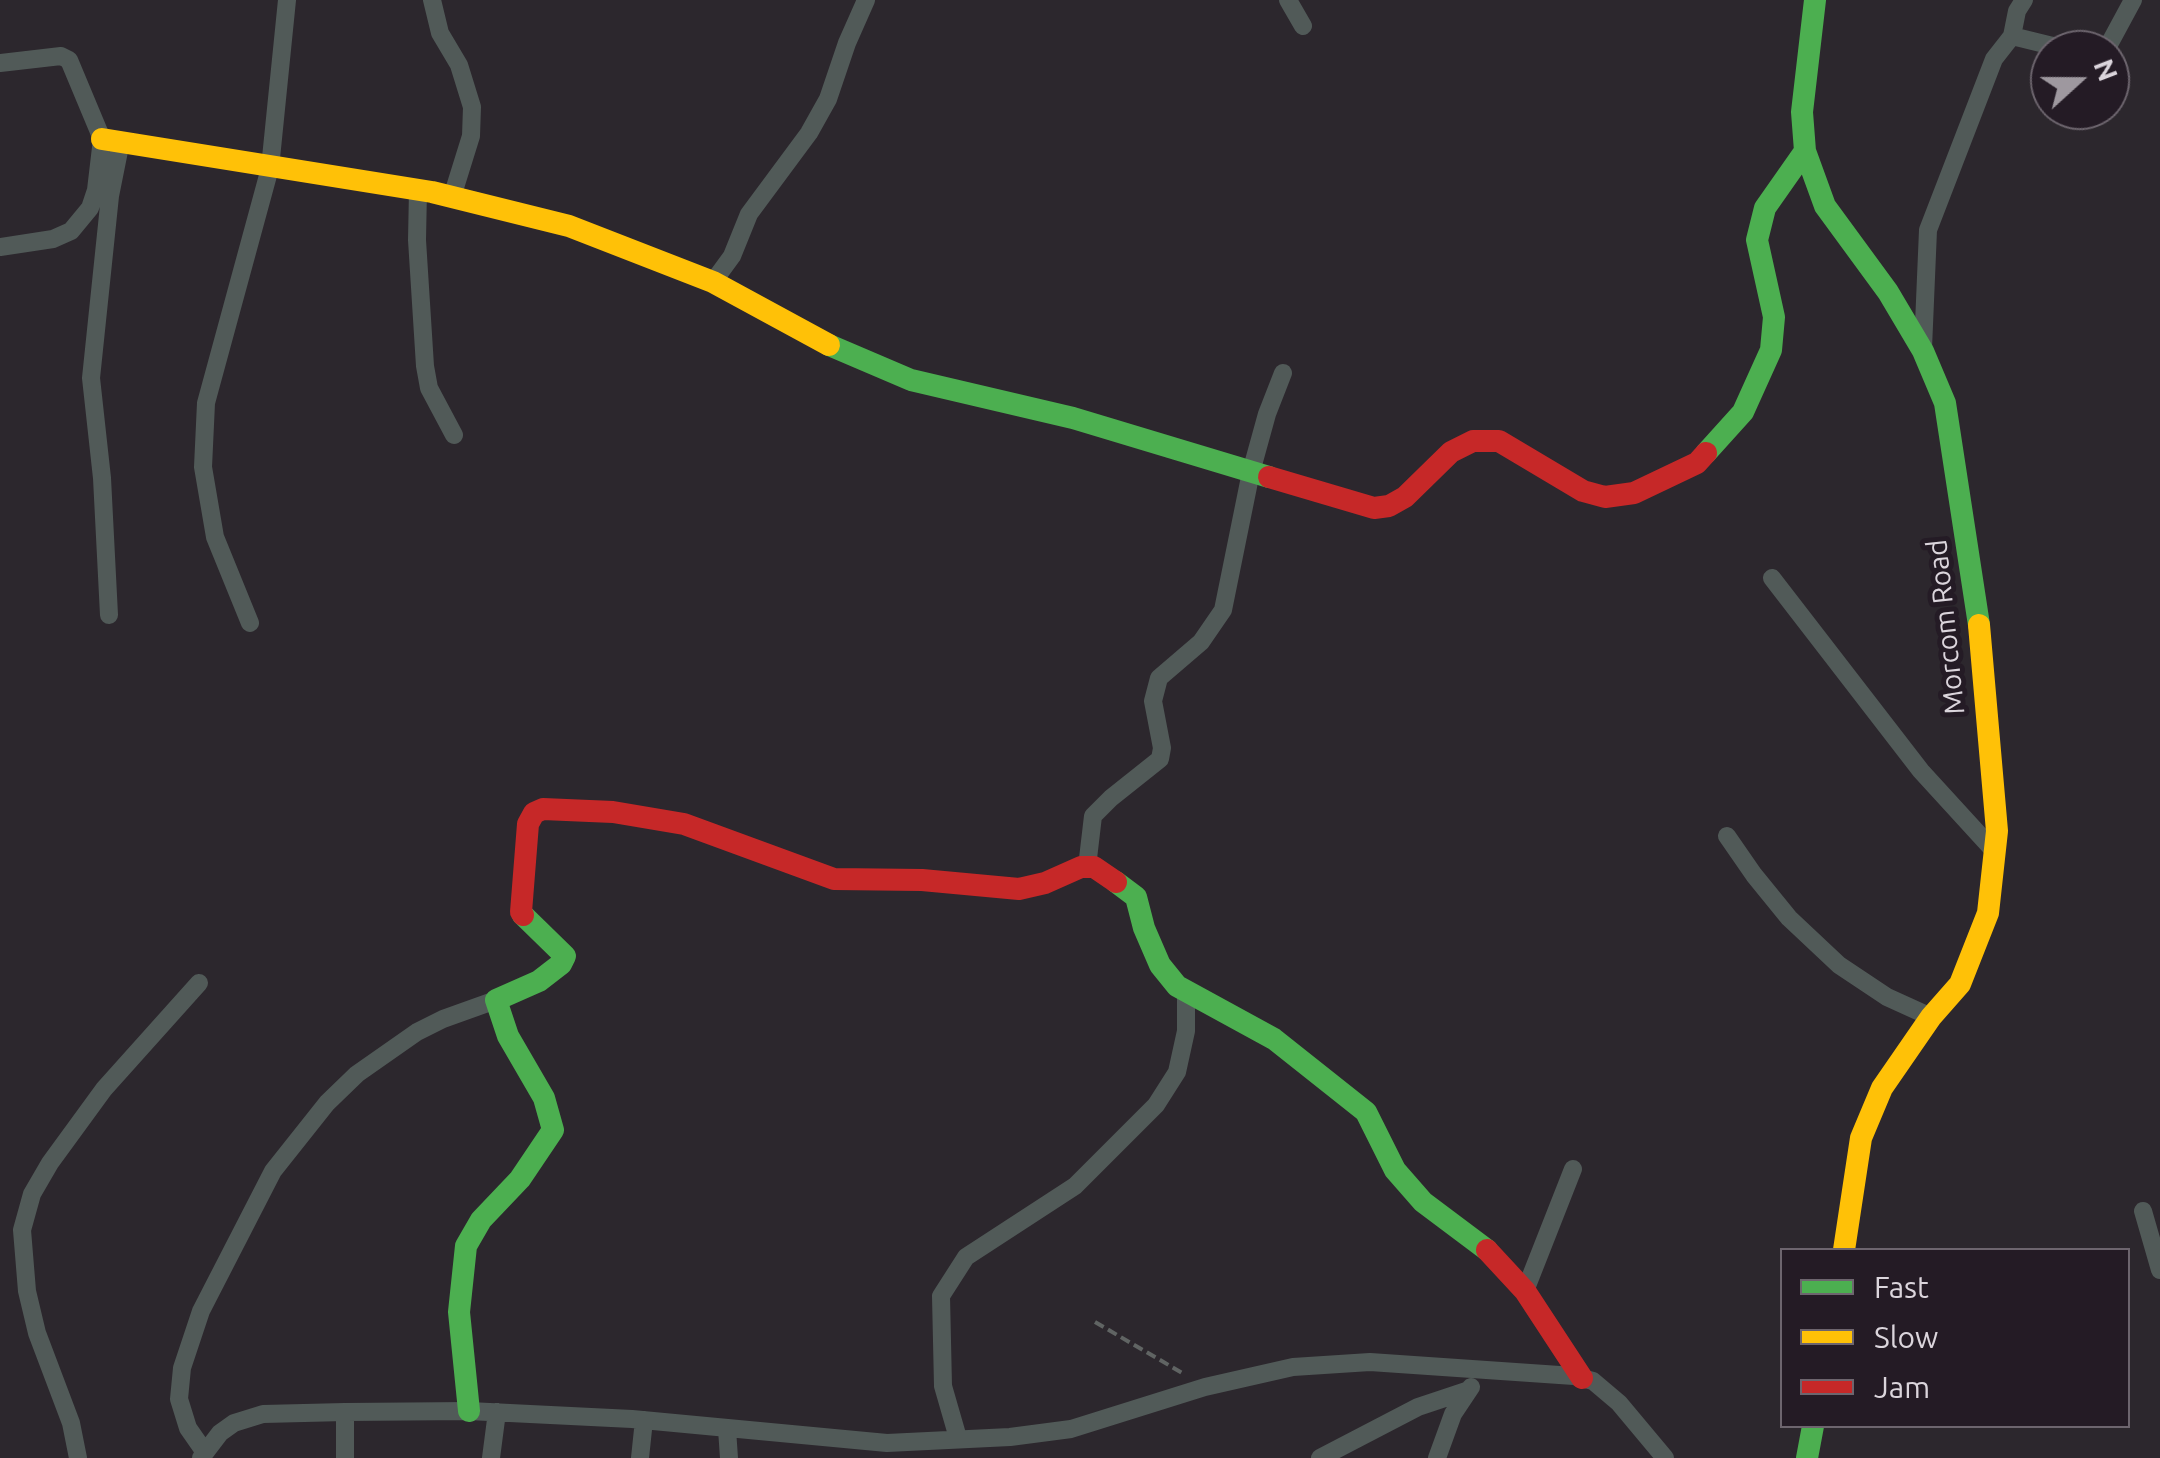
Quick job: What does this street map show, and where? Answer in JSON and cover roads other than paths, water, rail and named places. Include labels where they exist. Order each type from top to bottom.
[{"type":"street","points":[[250,623],[214,536],[203,467],[206,403],[270,168],[286,0]]},
{"type":"street","points":[[432,0],[440,32],[459,64],[472,107],[471,136],[452,197]]},
{"type":"street","points":[[712,282],[732,256],[749,214],[809,133],[828,99],[866,0]]},
{"type":"street","points":[[1288,0],[1303,26]]},
{"type":"street","name":"Morcom Road","points":[[1815,0],[1802,112],[1805,151],[1826,206],[1888,292],[1923,350],[1945,403],[1978,619],[1997,831],[1988,913],[1976,948],[1960,984],[1931,1017],[1882,1088],[1862,1138],[1844,1248]]},
{"type":"street","points":[[1923,350],[1928,230],[1994,59],[2012,36],[2017,11],[2024,0]]},
{"type":"street","points":[[2117,30],[2133,0]]},
{"type":"street","points":[[2012,36],[2030,40]]},
{"type":"street","points":[[0,64],[60,56],[69,60],[112,140],[91,378],[102,478],[109,615]]},
{"type":"street","points":[[112,140],[418,190],[569,226],[712,282],[818,340],[911,380],[1073,418],[1374,508],[1389,506],[1405,497],[1451,452],[1473,441],[1498,441],[1583,491],[1605,497],[1634,493],[1697,463],[1743,412],[1771,350],[1774,317],[1757,240],[1764,208],[1805,151]]},
{"type":"street","points":[[0,247],[53,239],[71,231],[90,208],[112,140]]},
{"type":"street","points":[[418,190],[425,366],[429,388],[454,435]]},
{"type":"street","points":[[1087,866],[1093,816],[1160,760],[1162,748],[1153,700],[1158,678],[1202,642],[1223,610],[1250,472],[1266,414],[1283,374]]},
{"type":"street","points":[[1772,578],[1921,771],[1996,853]]},
{"type":"street","points":[[1582,1378],[1525,1291],[1493,1254],[1423,1202],[1395,1170],[1366,1112],[1274,1039],[1186,992],[1160,965],[1132,891],[1102,871],[1087,866],[1020,889],[922,880],[834,879],[684,824],[612,812],[538,810],[528,824],[521,912],[538,934],[562,950],[564,960],[539,981],[418,1032],[356,1074],[327,1103],[273,1172],[201,1311],[182,1368],[179,1399],[202,1454],[234,1423],[262,1414],[345,1412],[468,1411],[644,1420],[887,1442],[1010,1437],[1071,1430],[1205,1387],[1293,1367],[1370,1362],[1582,1378],[1607,1391],[1666,1458]]},
{"type":"street","points":[[1727,836],[1789,918],[1840,966],[1887,997],[1931,1017]]},
{"type":"street","points":[[78,1458],[71,1422],[26,1291],[22,1230],[32,1194],[50,1162],[104,1090],[198,984]]},
{"type":"street","points":[[958,1438],[943,1386],[942,1296],[966,1257],[1074,1186],[1156,1105],[1176,1072],[1186,1031],[1186,992]]},
{"type":"street","points":[[468,1411],[459,1312],[466,1246],[481,1220],[520,1179],[553,1130],[544,1098],[508,1036],[496,1000]]},
{"type":"street","points":[[1525,1291],[1573,1169]]},
{"type":"street","points":[[2143,1210],[2160,1270]]},
{"type":"street","points":[[1437,1458],[1453,1414],[1483,1370]]},
{"type":"street","points":[[1320,1458],[1388,1421],[1469,1390]]},
{"type":"street","points":[[345,1412],[345,1458]]},
{"type":"street","points":[[491,1458],[497,1412]]},
{"type":"street","points":[[640,1458],[644,1420]]},
{"type":"street","points":[[1807,1458],[1813,1428]]},
{"type":"street","points":[[727,1429],[730,1458]]}]
